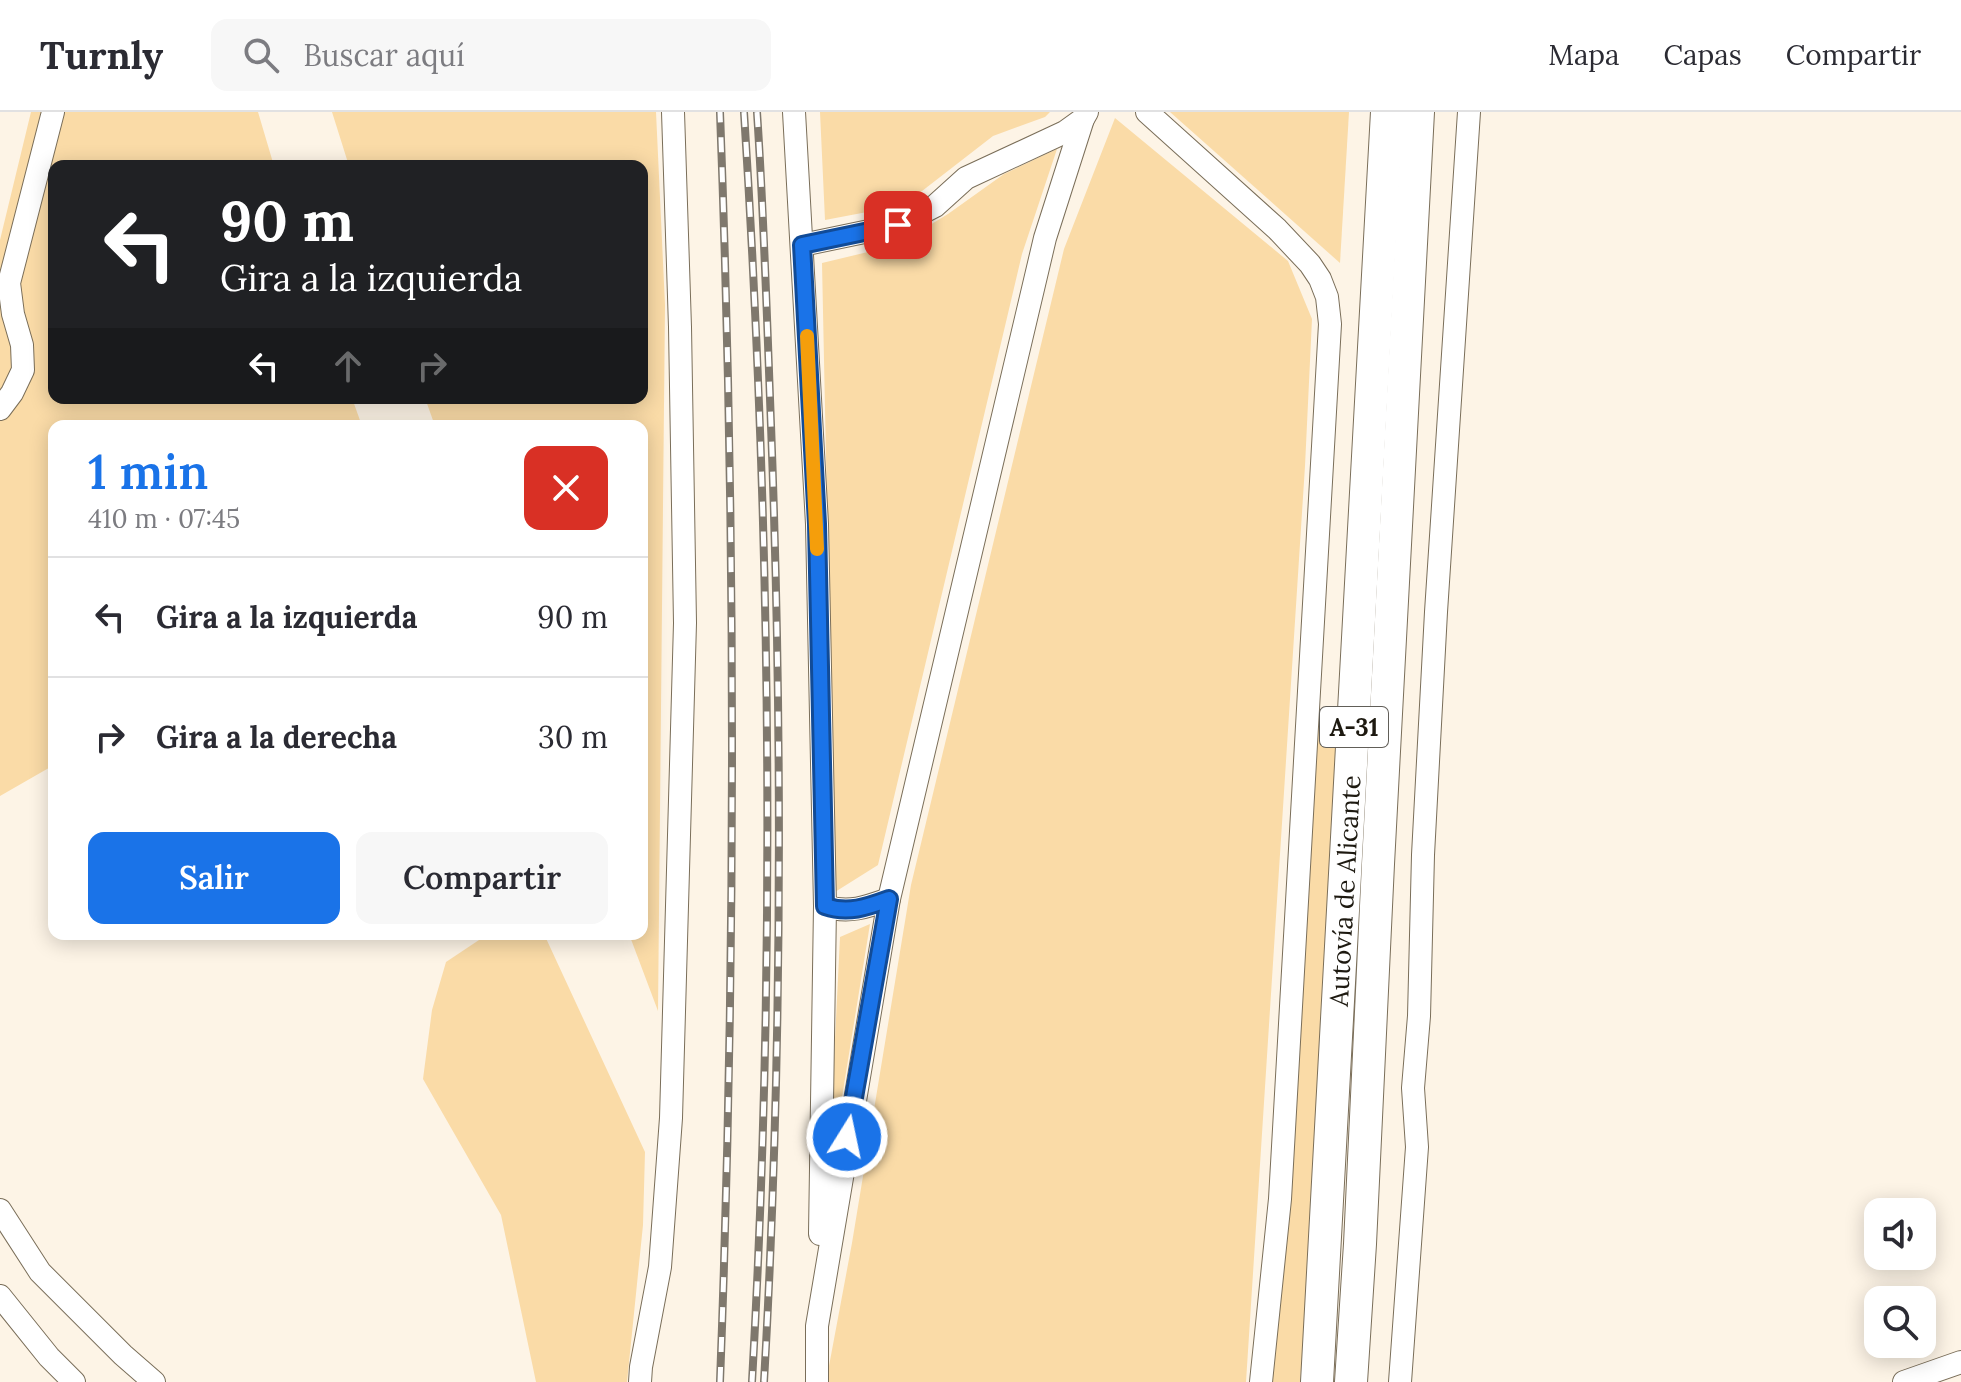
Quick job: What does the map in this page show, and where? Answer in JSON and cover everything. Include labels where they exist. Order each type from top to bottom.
[{"type":"highway","name":"Autovía de Alicante","points":[[1317,1382],[1387,112]]},
{"type":"highway","name":"Autovía de Alicante","points":[[1351,1382],[1418,112]]},
{"type":"street","points":[[0,409],[23,370],[22,345],[13,314],[9,283],[53,112]]},
{"type":"street","points":[[640,1382],[660,1267],[671,1118],[685,623],[673,112]]},
{"type":"street","points":[[794,112],[817,524],[825,906],[818,1318]]},
{"type":"street","points":[[1147,112],[1277,229],[1310,264],[1327,297],[1330,324],[1280,1199],[1261,1382]]},
{"type":"street","points":[[1400,1382],[1417,1147],[1413,1088],[1419,1016],[1423,855],[1437,597],[1469,112]]},
{"type":"street","points":[[802,245],[898,225],[935,206],[966,178],[1065,132],[1085,116]]},
{"type":"street","points":[[817,1382],[818,1318],[889,899],[1045,238],[1085,116]]},
{"type":"street","points":[[825,906],[837,910],[862,909],[889,899]]},
{"type":"street","points":[[0,1210],[40,1272],[154,1382]]},
{"type":"street","points":[[0,1296],[49,1357],[74,1382]]},
{"type":"street","points":[[1904,1382],[1961,1362]]},
{"type":"shaded area","points":[[31,112],[258,112],[272,160],[48,160],[48,404],[354,404],[360,420],[48,420],[48,768],[0,796],[0,240]]},
{"type":"shaded area","points":[[332,112],[656,112],[665,305],[658,1011],[631,940],[648,940],[648,420],[433,420],[427,404],[648,404],[648,160],[347,160]]},
{"type":"shaded area","points":[[820,112],[1050,112],[1045,117],[993,136],[904,205],[825,220]]},
{"type":"shaded area","points":[[1170,112],[1349,112],[1340,263]]},
{"type":"shaded area","points":[[1115,118],[1288,261],[1312,319],[1246,1382],[826,1382],[911,885],[1064,249]]},
{"type":"shaded area","points":[[1057,149],[1022,254],[878,865],[835,892],[822,263],[897,245],[1004,174]]},
{"type":"shaded area","points":[[1318,715],[1339,715],[1313,1222],[1300,1382],[1272,1382]]},
{"type":"shaded area","points":[[870,924],[828,1184],[840,937]]},
{"type":"shaded area","points":[[479,940],[547,940],[645,1152],[643,1225],[627,1382],[536,1382],[501,1215],[423,1079],[432,1010],[446,962]]},
{"type":"railway","points":[[720,112],[729,429],[732,747],[729,1065],[720,1382]]},
{"type":"railway","points":[[744,112],[760,429],[767,747],[765,1065],[752,1382]]},
{"type":"railway","points":[[757,112],[775,545],[779,784],[774,1143],[764,1382]]},
{"type":"slow traffic","points":[[807,336],[817,549]]},
{"type":"route","points":[[847,1137],[889,899],[862,909],[837,910],[825,906],[817,524],[802,245],[898,225]]}]
